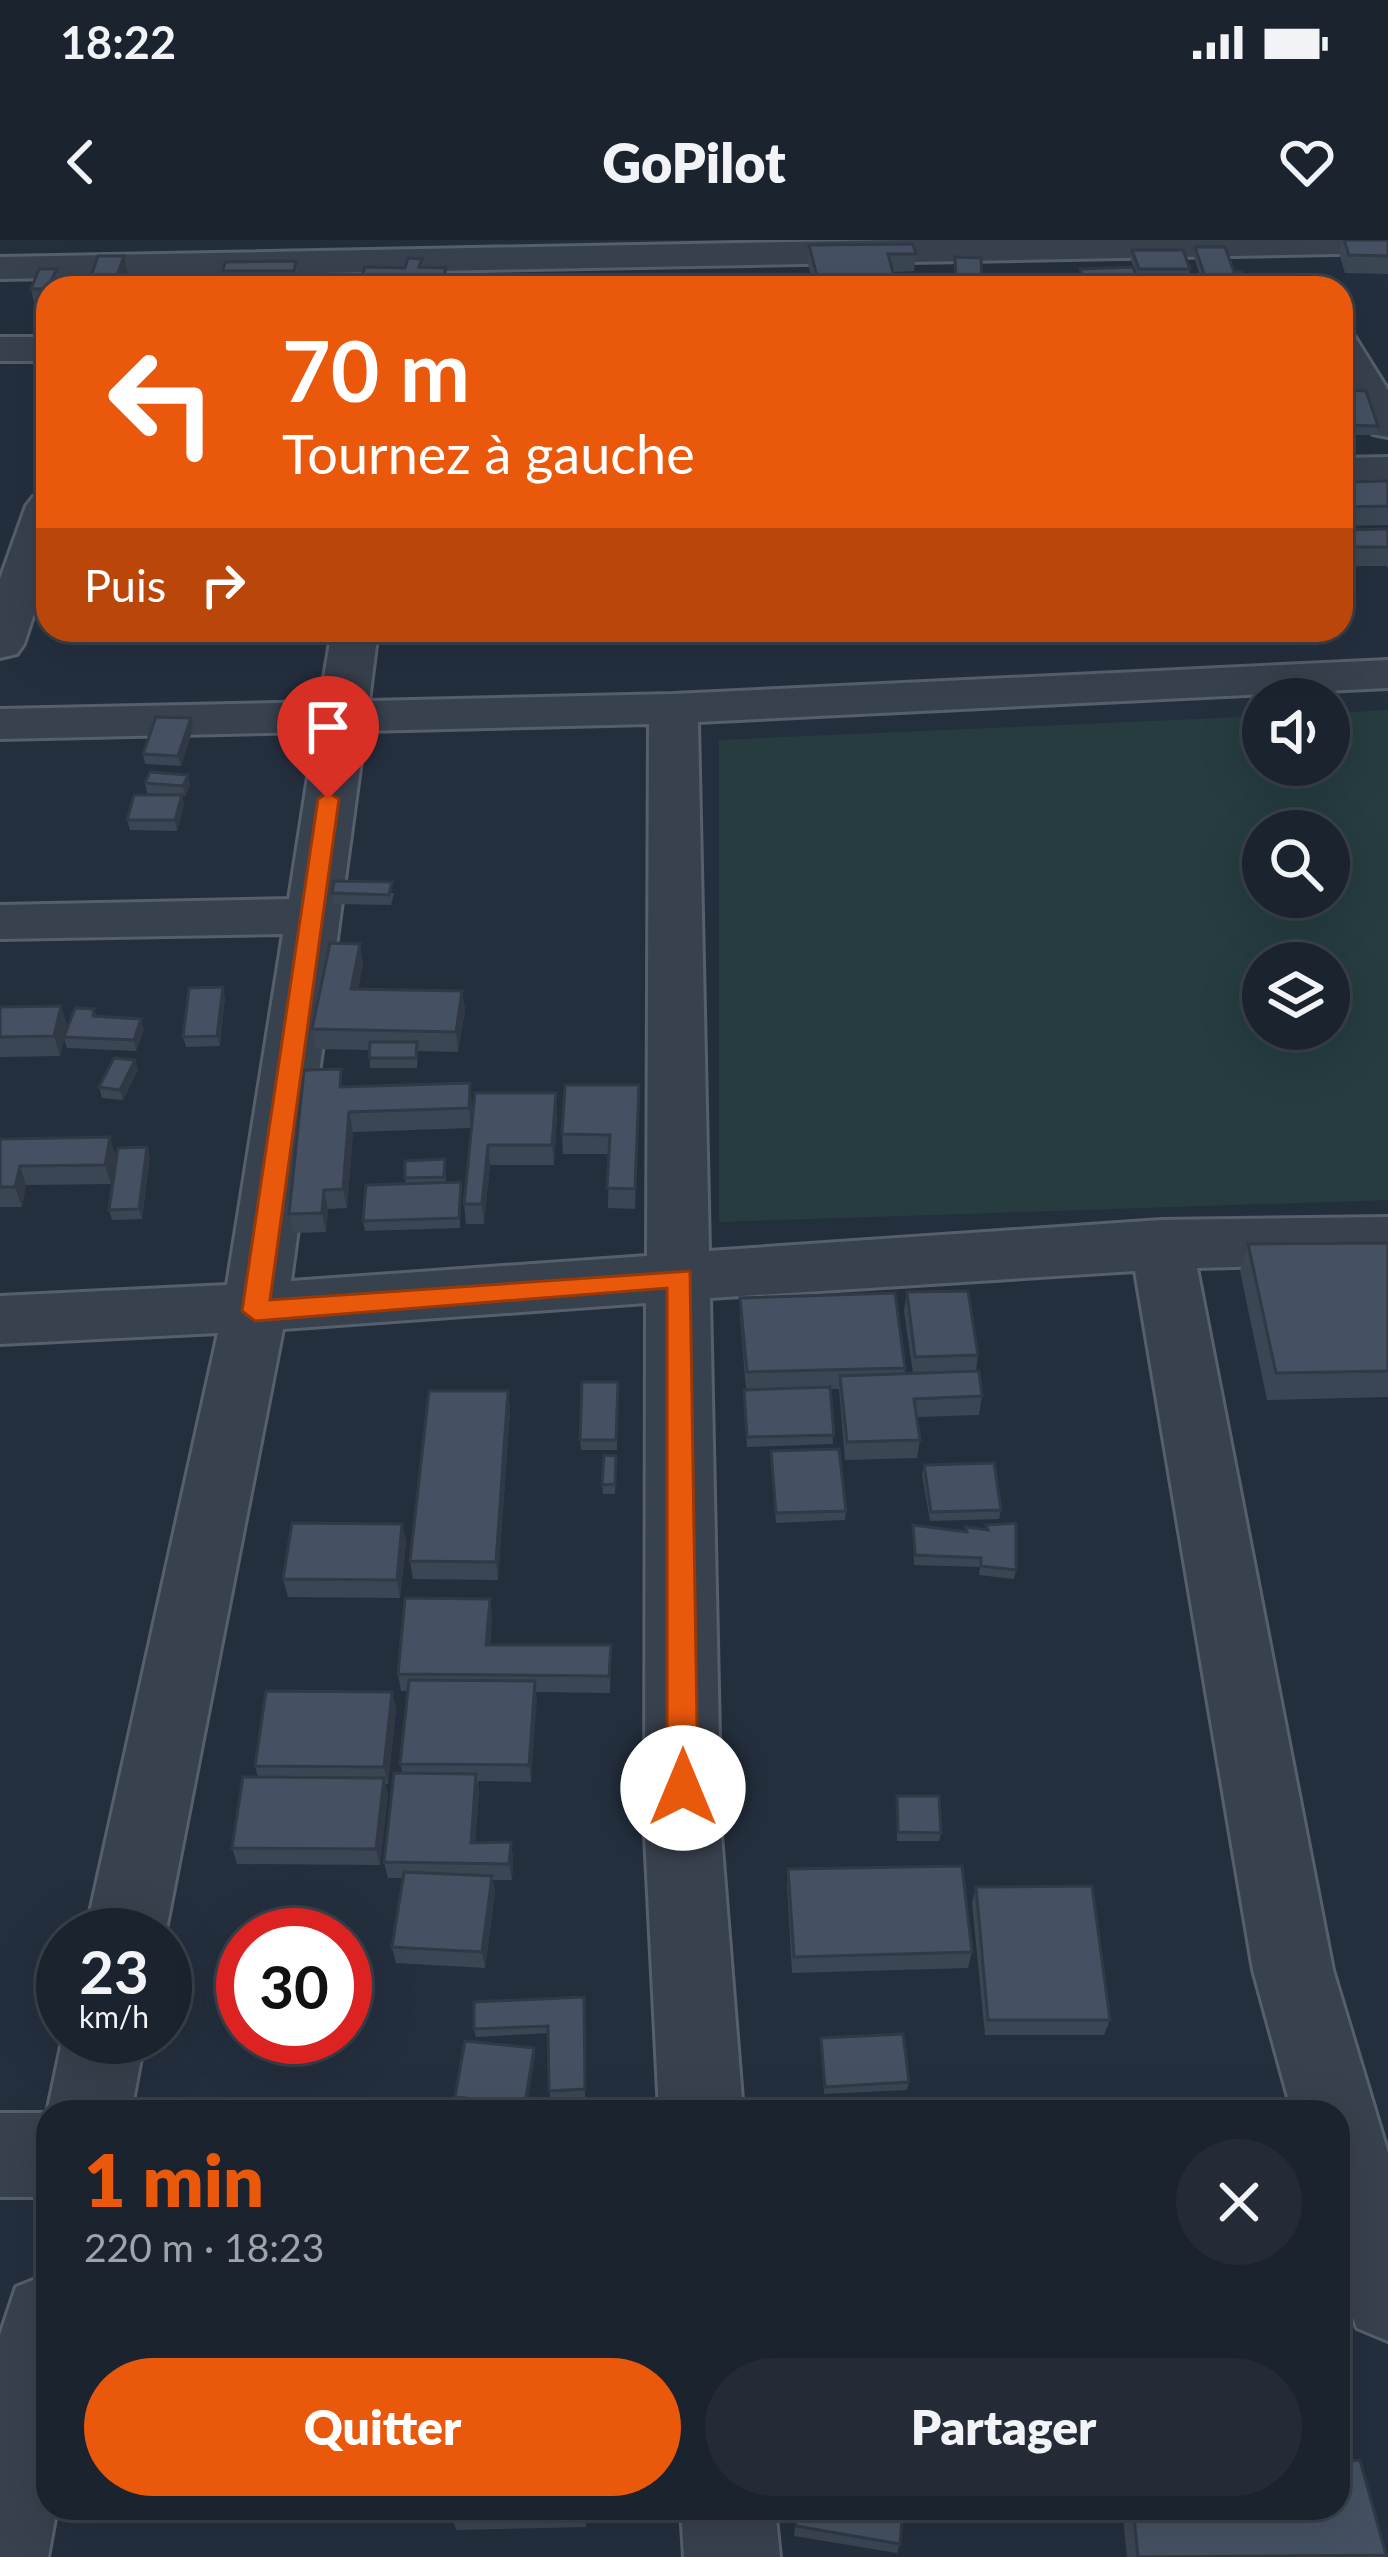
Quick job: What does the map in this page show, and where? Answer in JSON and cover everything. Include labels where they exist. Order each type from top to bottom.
[{"type":"street","points":[[1288,242],[1305,276]]},
{"type":"street","points":[[0,268],[780,260],[1048,244],[1388,242]]},
{"type":"street","points":[[1048,244],[1060,276]]},
{"type":"street","points":[[1353,339],[1388,424]]},
{"type":"street","points":[[0,349],[36,349]]},
{"type":"street","points":[[1353,471],[1388,470]]},
{"type":"street","points":[[0,494],[36,493]]},
{"type":"street","points":[[0,644],[36,540]]},
{"type":"street","points":[[131,1908],[255,1311],[353,642]]},
{"type":"street","points":[[0,724],[339,721],[673,709],[1388,674]]},
{"type":"street","points":[[673,709],[683,1834],[700,2100]]},
{"type":"street","points":[[0,922],[312,916]]},
{"type":"street","points":[[0,1320],[255,1311],[1161,1243],[1388,1240]]},
{"type":"street","points":[[1161,1243],[1293,1970],[1331,2100]]},
{"type":"street","points":[[91,2100],[99,2064]]},
{"type":"street","points":[[0,2155],[36,2156]]},
{"type":"street","points":[[1350,2170],[1388,2297]]},
{"type":"street","points":[[0,2557],[36,2378]]},
{"type":"street","points":[[729,2520],[732,2557]]},
{"type":"green space","points":[[1388,710],[1388,1200],[719,1222],[719,740],[1242,717],[1242,786],[1350,786],[1350,712]]},
{"type":"building","points":[[1344,240],[1388,240],[1388,256],[1349,255]]},
{"type":"building","points":[[913,244],[916,254],[888,254],[894,276],[817,276],[809,245]]},
{"type":"building","points":[[1195,247],[1225,247],[1234,272],[1244,276],[1205,276]]},
{"type":"building","points":[[1132,250],[1183,250],[1190,269],[1139,269]]},
{"type":"building","points":[[98,256],[124,256],[117,276],[91,276]]},
{"type":"building","points":[[955,257],[981,258],[982,276],[956,276]]},
{"type":"building","points":[[408,258],[422,259],[419,267],[446,268],[444,276],[362,276],[365,267],[405,268]]},
{"type":"building","points":[[296,261],[294,271],[223,271],[225,262]]},
{"type":"building","points":[[1133,267],[1137,276],[1083,276],[1080,269]]},
{"type":"building","points":[[39,269],[57,269],[54,276],[36,276]]},
{"type":"building","points":[[1353,390],[1366,391],[1378,426],[1353,425]]},
{"type":"building","points":[[1388,481],[1388,506],[1353,507],[1353,482]]},
{"type":"building","points":[[1388,529],[1388,547],[1353,547],[1353,530]]},
{"type":"building","points":[[156,717],[191,718],[178,756],[143,754]]},
{"type":"building","points":[[150,772],[188,775],[183,786],[145,783]]},
{"type":"building","points":[[134,795],[182,795],[175,820],[127,820]]},
{"type":"building","points":[[334,881],[392,882],[389,895],[332,893]]},
{"type":"building","points":[[330,943],[360,944],[351,989],[462,991],[456,1032],[312,1029]]},
{"type":"building","points":[[223,987],[217,1036],[183,1037],[189,988]]},
{"type":"building","points":[[61,1006],[54,1036],[0,1037],[0,1007]]},
{"type":"building","points":[[75,1008],[94,1009],[93,1016],[141,1019],[134,1040],[64,1037]]},
{"type":"building","points":[[370,1042],[417,1042],[416,1058],[369,1058]]},
{"type":"building","points":[[114,1058],[135,1060],[120,1090],[99,1087]]},
{"type":"building","points":[[341,1069],[340,1087],[470,1083],[469,1108],[349,1112],[343,1189],[324,1190],[322,1213],[289,1214],[304,1070]]},
{"type":"building","points":[[565,1085],[639,1085],[635,1189],[607,1188],[610,1135],[562,1134]]},
{"type":"building","points":[[475,1093],[556,1093],[552,1145],[488,1145],[482,1204],[464,1204]]},
{"type":"building","points":[[110,1137],[105,1165],[20,1166],[15,1187],[0,1187],[0,1139]]},
{"type":"building","points":[[147,1147],[139,1209],[109,1210],[118,1148]]},
{"type":"building","points":[[445,1159],[444,1177],[405,1178],[405,1161]]},
{"type":"building","points":[[461,1182],[459,1218],[363,1221],[366,1185]]},
{"type":"building","points":[[1388,1243],[1388,1371],[1276,1373],[1248,1244]]},
{"type":"building","points":[[968,1291],[978,1355],[915,1357],[907,1292]]},
{"type":"building","points":[[895,1293],[905,1368],[747,1372],[740,1298]]},
{"type":"building","points":[[979,1371],[982,1396],[914,1399],[920,1440],[847,1442],[840,1376]]},
{"type":"building","points":[[582,1382],[618,1382],[616,1440],[580,1440]]},
{"type":"building","points":[[830,1387],[834,1435],[747,1437],[744,1390]]},
{"type":"building","points":[[429,1391],[508,1391],[496,1562],[410,1561]]},
{"type":"building","points":[[839,1449],[846,1511],[776,1513],[771,1451]]},
{"type":"building","points":[[604,1455],[616,1456],[615,1484],[602,1485]]},
{"type":"building","points":[[994,1463],[1001,1510],[931,1512],[924,1465]]},
{"type":"building","points":[[292,1523],[402,1524],[397,1580],[283,1579]]},
{"type":"building","points":[[1016,1523],[1016,1570],[981,1566],[981,1558],[915,1555],[913,1525],[967,1532],[966,1527],[988,1530],[986,1525]]},
{"type":"building","points":[[405,1598],[490,1599],[486,1645],[611,1645],[609,1676],[398,1674]]},
{"type":"building","points":[[409,1680],[535,1681],[529,1765],[400,1764]]},
{"type":"building","points":[[266,1691],[392,1692],[384,1767],[255,1766]]},
{"type":"building","points":[[394,1773],[476,1774],[471,1843],[511,1842],[509,1864],[384,1862]]},
{"type":"building","points":[[243,1777],[384,1778],[376,1849],[232,1848]]},
{"type":"building","points":[[897,1796],[939,1796],[941,1833],[898,1832]]},
{"type":"building","points":[[962,1866],[972,1952],[794,1957],[788,1869]]},
{"type":"building","points":[[404,1872],[492,1876],[482,1952],[392,1947]]},
{"type":"building","points":[[1092,1886],[1110,2020],[988,2020],[976,1887]]},
{"type":"building","points":[[584,1997],[585,2089],[549,2091],[548,2026],[474,2029],[474,2002]]},
{"type":"building","points":[[903,2034],[909,2082],[825,2087],[821,2038]]},
{"type":"building","points":[[465,2041],[534,2048],[526,2100],[455,2097]]},
{"type":"building","points":[[1360,2460],[1386,2555],[1138,2557],[1134,2520],[1350,2520],[1350,2461]]},
{"type":"building","points":[[797,2520],[902,2520],[900,2544],[796,2526]]},
{"type":"route","points":[[328,799],[255,1311],[680,1277],[683,1788]]}]
